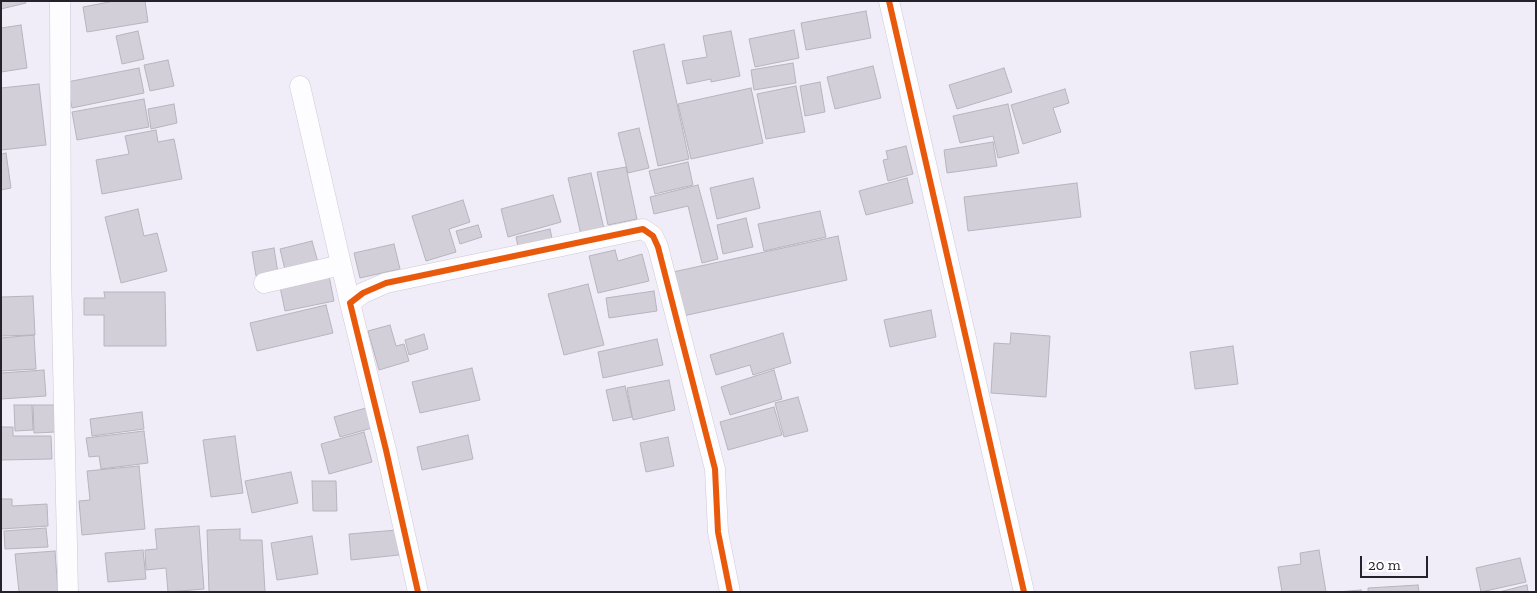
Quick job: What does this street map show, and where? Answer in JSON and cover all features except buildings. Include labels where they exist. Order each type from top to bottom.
[{"type":"street","points":[[60,1],[61,269],[68,592]]},
{"type":"street","points":[[889,1],[1024,592]]},
{"type":"street","points":[[300,86],[418,592]]},
{"type":"street","points":[[350,303],[363,293],[386,283],[643,229],[648,231],[658,247],[715,469],[718,532],[730,592]]},
{"type":"street","points":[[264,283],[341,264]]},
{"type":"cycle path","points":[[889,1],[1024,592]]},
{"type":"cycle path","points":[[418,592],[350,303],[363,293],[386,283],[643,229],[653,236],[658,247],[715,469],[718,532],[730,592]]}]
